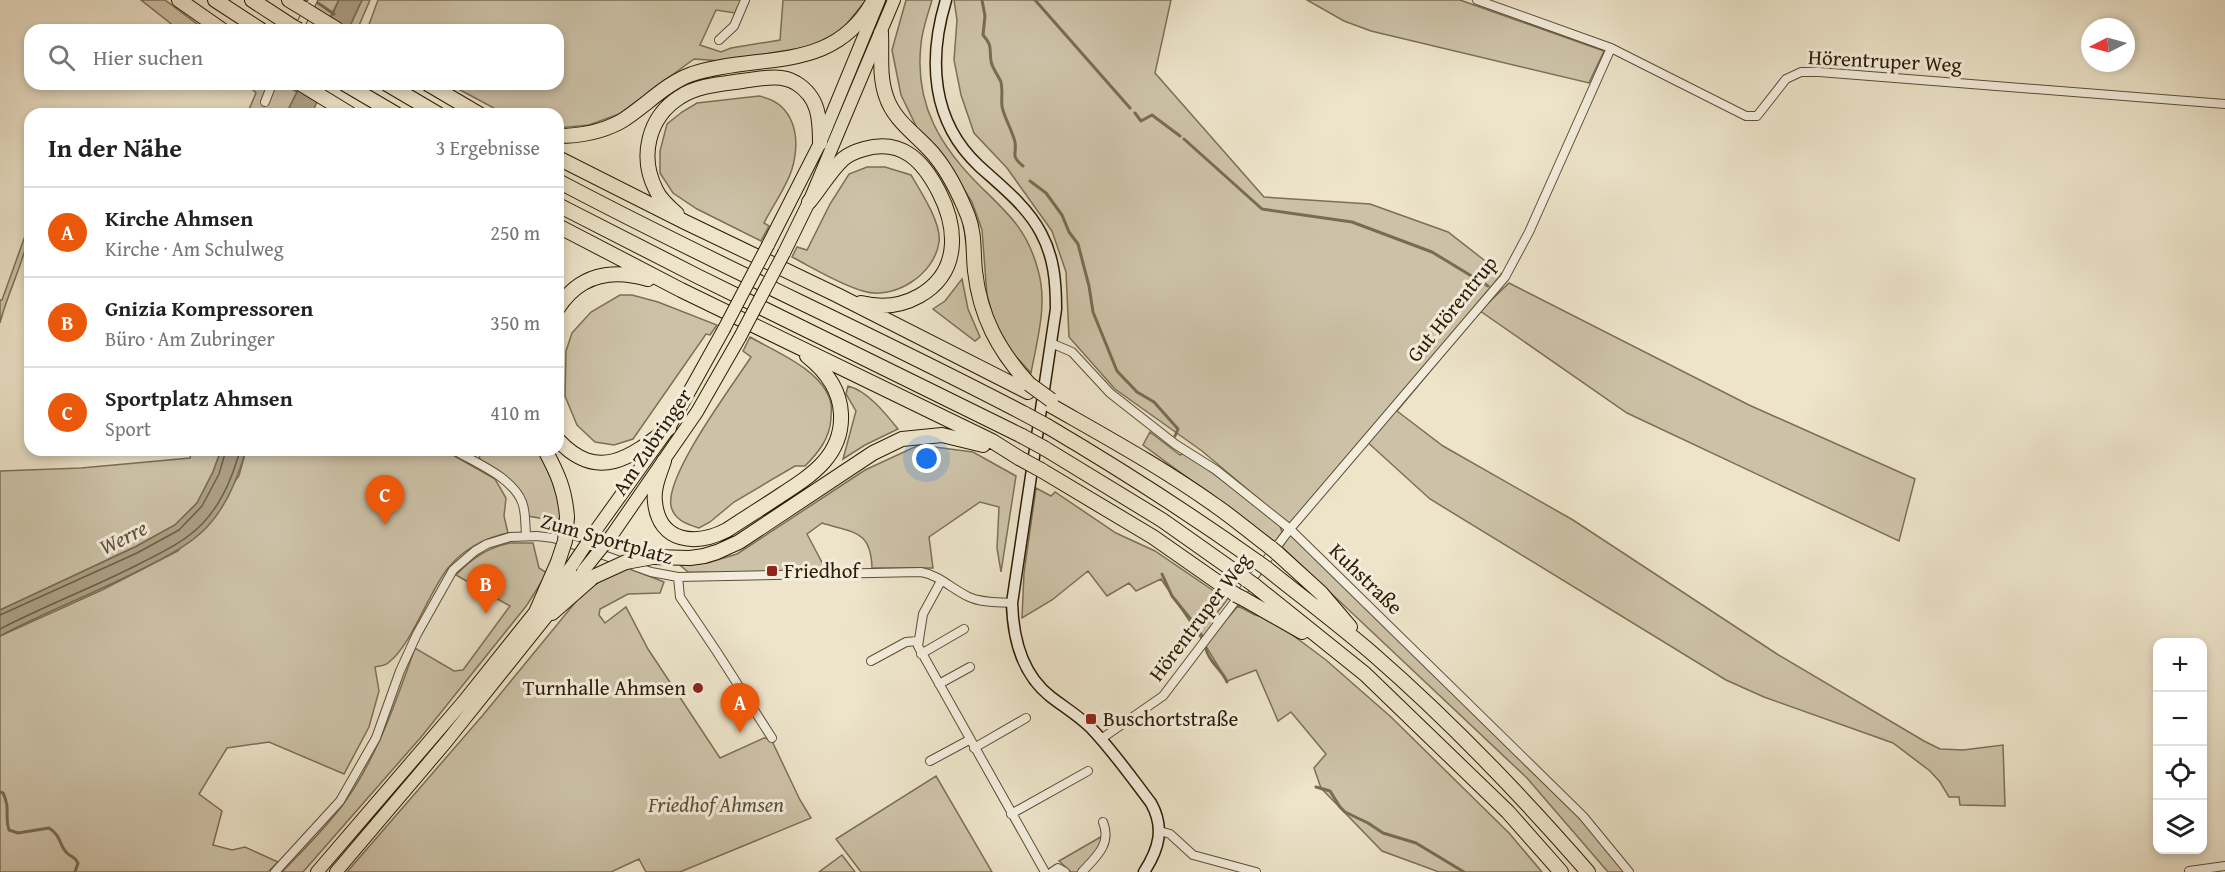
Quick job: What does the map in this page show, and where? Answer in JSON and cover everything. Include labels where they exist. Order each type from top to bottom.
[{"type":"highway","points":[[179,0],[213,24]]},
{"type":"highway","points":[[215,0],[252,24]]},
{"type":"highway","points":[[252,0],[289,24]]},
{"type":"highway","points":[[289,0],[308,4],[331,24]]},
{"type":"highway","points":[[564,136],[592,132],[620,122],[669,85],[692,74],[791,59],[814,53],[844,37],[857,24],[874,0]]},
{"type":"highway","name":"Am Zubringer","points":[[564,565],[596,530],[669,428],[724,329],[820,143],[879,0]]},
{"type":"highway","name":"Am Zubringer","points":[[588,574],[612,535],[697,412],[740,337],[809,202],[894,0]]},
{"type":"highway","points":[[881,33],[881,67],[886,98],[903,124],[934,155],[945,170],[964,207],[973,232],[978,295],[983,314],[1002,352],[1029,388]]},
{"type":"highway","points":[[685,222],[656,191],[649,172],[647,155],[650,137],[657,119],[679,97],[708,87],[763,78],[795,81],[815,102],[820,117],[820,143]]},
{"type":"highway","points":[[311,90],[340,108]]},
{"type":"highway","points":[[355,90],[386,108]]},
{"type":"highway","points":[[397,90],[428,108]]},
{"type":"highway","points":[[438,90],[469,108]]},
{"type":"highway","points":[[809,202],[843,159],[857,150],[872,146],[886,146],[902,150],[924,165],[948,209],[954,239],[951,256],[939,280],[928,291],[903,303],[886,306],[864,304],[837,295]]},
{"type":"highway","points":[[564,161],[1029,388],[1073,418],[1114,441],[1215,505],[1274,550],[1321,593],[1373,654]]},
{"type":"highway","points":[[564,185],[630,220],[965,382],[1129,474],[1263,565],[1373,654],[1478,752],[1588,872]]},
{"type":"highway","points":[[564,208],[1022,436],[1162,520],[1250,583],[1373,681],[1508,812],[1561,872]]},
{"type":"highway","points":[[564,229],[681,290],[992,441],[1153,537],[1240,597],[1340,653]]},
{"type":"highway","points":[[564,298],[588,280],[604,275],[634,275],[681,290]]},
{"type":"highway","points":[[664,460],[655,491],[658,515],[664,526],[673,533],[687,539],[699,540],[712,538],[727,530],[811,475],[824,463],[838,438],[841,420],[836,389],[820,368],[786,340]]},
{"type":"highway","points":[[564,446],[582,459],[597,463],[610,463],[641,450],[669,428]]},
{"type":"highway","points":[[336,872],[552,613],[588,574],[626,562],[653,557],[690,558],[717,552],[739,542],[873,453],[902,439],[942,435],[967,440],[1019,458]]},
{"type":"highway","points":[[317,872],[463,702],[537,610],[564,565],[567,517],[564,489],[548,456]]},
{"type":"main road","points":[[946,0],[937,34],[934,59],[939,100],[944,117],[964,150],[1014,198],[1033,220],[1042,234],[1054,270],[1056,289],[1051,343],[1012,603],[1015,642],[1032,677],[1049,696],[1088,725],[1151,803],[1157,814],[1160,831],[1153,856],[1144,872]]},
{"type":"street","points":[[719,40],[734,26],[745,0]]},
{"type":"street","name":"Hörentruper Weg","points":[[1477,0],[1611,48],[1746,116],[1757,116],[1786,79],[1801,72],[2225,104]]},
{"type":"street","points":[[299,24],[308,4]]},
{"type":"street","name":"Gut Hörentrup","points":[[1290,529],[1505,277],[1529,232],[1611,48]]},
{"type":"street","points":[[265,102],[270,90]]},
{"type":"street","name":"Kuhstraße","points":[[1051,343],[1072,352],[1110,393],[1290,529],[1583,816],[1629,872]]},
{"type":"street","points":[[464,456],[514,489],[523,505],[526,535]]},
{"type":"street","name":"Hörentruper Weg","points":[[1101,739],[1163,696],[1290,529]]},
{"type":"street","name":"Zum Sportplatz","points":[[275,872],[340,801],[376,738],[400,671],[417,634],[453,570],[464,559],[488,544],[526,535],[553,538],[651,572],[678,577],[921,572],[932,575],[968,597],[1012,603]]},
{"type":"street","points":[[678,577],[680,597],[772,738]]},
{"type":"street","points":[[941,581],[934,598],[923,614],[918,641],[921,654],[1045,872]]},
{"type":"street","points":[[921,654],[964,629]]},
{"type":"street","points":[[871,661],[906,642],[918,641]]},
{"type":"street","points":[[939,684],[970,666]]},
{"type":"street","points":[[974,748],[1026,718]]},
{"type":"street","points":[[930,761],[969,740]]},
{"type":"street","points":[[1011,814],[1088,771]]},
{"type":"street","points":[[1082,872],[1100,854],[1104,845],[1106,829],[1103,822]]},
{"type":"street","points":[[1160,831],[1170,834],[1193,855],[1256,872]]},
{"type":"street","points":[[2189,871],[2225,866]]},
{"type":"street","points":[[1052,872],[1058,868],[1065,872]]},
{"type":"green space","points":[[141,0],[165,0],[197,24],[171,24]]},
{"type":"green space","points":[[303,0],[339,0],[330,17]]},
{"type":"green space","points":[[362,0],[370,0],[360,24],[351,24]]},
{"type":"green space","points":[[378,0],[741,0],[735,13],[716,10],[700,45],[721,52],[731,48],[780,40],[783,0],[866,0],[845,26],[834,35],[808,47],[722,61],[694,59],[619,114],[589,125],[564,127],[564,108],[494,108],[460,90],[564,90],[564,24],[369,24]]},
{"type":"green space","points":[[906,0],[932,0],[921,44],[920,66],[926,106],[934,124],[943,141],[968,174],[1017,225],[1034,257],[1041,283],[1042,309],[1031,373],[1010,350],[995,324],[987,295],[982,230],[972,202],[938,148],[918,130],[901,95],[892,50]]},
{"type":"green space","points":[[954,0],[1171,0],[1155,73],[1264,197],[1370,204],[1448,232],[1502,274],[1475,306],[1480,311],[1397,411],[1443,446],[1573,520],[1777,654],[1924,741],[1940,749],[1963,750],[2003,745],[2005,806],[1960,805],[1959,797],[1949,797],[1930,771],[1893,743],[1764,697],[1726,680],[1430,499],[1364,439],[1290,525],[1202,451],[1115,389],[1069,337],[1066,272],[1052,231],[1007,168],[974,133],[961,95],[954,60],[957,20]]},
{"type":"green space","points":[[1307,0],[1460,0],[1604,51],[1589,83],[1371,31],[1344,21]]},
{"type":"green space","points":[[253,90],[294,90],[297,92],[289,108],[250,108],[256,93]]},
{"type":"green space","points":[[759,96],[781,106],[788,114],[795,134],[796,146],[790,176],[764,223],[769,226],[761,241],[697,209],[673,193],[660,173],[660,151],[667,124],[682,112],[697,103]]},
{"type":"green space","points":[[867,167],[885,167],[911,175],[930,207],[939,235],[936,254],[930,265],[911,282],[887,292],[875,293],[854,288],[792,257],[797,247],[807,250],[830,204],[849,174]]},
{"type":"green space","points":[[24,239],[24,252],[0,323],[0,300],[2,300]]},
{"type":"green space","points":[[962,279],[968,309],[980,337],[975,341],[933,309],[945,301]]},
{"type":"green space","points":[[1509,283],[1749,405],[1915,479],[1899,541],[1627,413],[1480,311]]},
{"type":"green space","points":[[620,295],[632,295],[658,302],[717,325],[710,335],[706,334],[633,439],[614,445],[595,442],[577,425],[565,396],[566,351],[572,333],[591,312]]},
{"type":"green space","points":[[750,337],[810,372],[827,392],[831,406],[830,425],[819,450],[805,466],[795,466],[734,502],[699,528],[675,515],[671,506],[672,492],[678,474],[702,430],[751,357],[743,351]]},
{"type":"green space","points":[[848,386],[869,398],[898,429],[843,459],[856,411],[846,394]]},
{"type":"green space","points":[[1150,432],[1180,455],[1186,453],[1279,523],[1282,532],[1275,542],[1143,445]]},
{"type":"green space","points":[[919,445],[973,452],[1016,476],[1001,572],[997,548],[999,507],[980,502],[929,537],[933,568],[872,568],[868,546],[859,535],[822,523],[807,534],[826,570],[761,573],[688,572],[680,565],[707,563],[737,554],[865,470]]},
{"type":"green space","points":[[190,456],[219,456],[197,503],[175,525],[135,547],[0,610],[0,471],[81,468],[190,458]]},
{"type":"green space","points":[[244,456],[455,456],[495,479],[506,498],[504,516],[508,533],[475,545],[454,561],[397,655],[387,664],[375,667],[379,691],[369,727],[344,774],[269,742],[227,748],[199,794],[222,811],[213,845],[232,850],[245,847],[278,862],[268,872],[0,872],[0,636],[102,590],[178,551],[239,476]]},
{"type":"green space","points":[[480,456],[541,456],[558,499],[561,517],[556,521],[528,516],[520,494],[512,482],[480,462]]},
{"type":"green space","points":[[1036,488],[1051,496],[1055,492],[1116,533],[1155,551],[1227,600],[1217,613],[1225,621],[1238,606],[1255,615],[1271,619],[1326,660],[1391,717],[1509,833],[1542,872],[1439,872],[1382,851],[1321,788],[1314,768],[1326,754],[1291,712],[1278,721],[1256,670],[1227,681],[1161,579],[1136,591],[1129,583],[1107,596],[1088,571],[1052,600],[1022,618],[1024,573]]},
{"type":"green space","points":[[1291,534],[1584,820],[1626,872],[1608,872],[1527,778],[1282,547]]},
{"type":"green space","points":[[510,543],[533,543],[539,568],[547,573],[527,605],[422,736],[303,872],[282,872],[330,821],[356,785],[385,728],[415,648],[454,671],[463,670],[510,606],[456,575],[480,554]]},
{"type":"green space","name":"Friedhof Ahmsen","points":[[628,568],[664,582],[660,593],[628,594],[600,609],[599,615],[605,623],[626,607],[648,649],[720,758],[764,738],[771,739],[811,818],[680,872],[646,872],[639,859],[611,872],[347,872],[483,715],[583,593],[608,576]]},
{"type":"green space","points":[[936,776],[992,872],[861,872],[836,839]]},
{"type":"green space","points":[[1104,835],[1097,853],[1078,872],[1071,872],[1059,861]]},
{"type":"green space","points":[[842,855],[855,872],[819,872]]},
{"type":"water","points":[[339,0],[362,0],[351,24],[328,24]]},
{"type":"water","points":[[298,90],[322,90],[314,108],[289,108]]},
{"type":"water","points":[[219,456],[244,456],[226,501],[214,519],[193,539],[146,567],[0,636],[0,610],[135,547],[175,525],[197,503]]},
{"type":"waterway","points":[[982,0],[985,16],[983,35],[989,45],[992,64],[1001,82],[1002,106],[1015,142],[1015,157],[1023,166]]},
{"type":"waterway","points":[[1035,0],[1130,108]]},
{"type":"waterway","points":[[318,3],[334,14]]},
{"type":"waterway","points":[[1135,113],[1141,121],[1152,115],[1180,136]]},
{"type":"waterway","points":[[1184,139],[1262,209],[1352,222],[1432,252],[1488,286]]},
{"type":"waterway","points":[[1030,181],[1046,193],[1062,215],[1069,232],[1078,244],[1093,312],[1117,371],[1137,392],[1154,402],[1178,429],[1175,436]]},
{"type":"waterway","points":[[1162,574],[1172,596],[1202,636]]},
{"type":"waterway","points":[[1206,649],[1227,682]]},
{"type":"waterway","points":[[1316,787],[1330,791],[1345,812],[1383,833],[1416,843],[1464,872]]},
{"type":"waterway","points":[[0,792],[3,793],[7,804],[9,830],[18,833],[49,828],[56,834],[64,850],[77,861],[75,872]]},
{"type":"place","name":"Sportplatz Ahmsen","points":[[385,525]]},
{"type":"place","name":"Friedhof","points":[[772,571]]},
{"type":"place","name":"Gnizia Kompressoren","points":[[486,614]]},
{"type":"place","name":"Turnhalle Ahmsen","points":[[698,688]]},
{"type":"place","name":"Buschortstraße","points":[[1091,719]]},
{"type":"place","name":"Kirche Ahmsen","points":[[740,733]]},
{"type":"water label","name":"Werre","points":[[123,537]]}]
